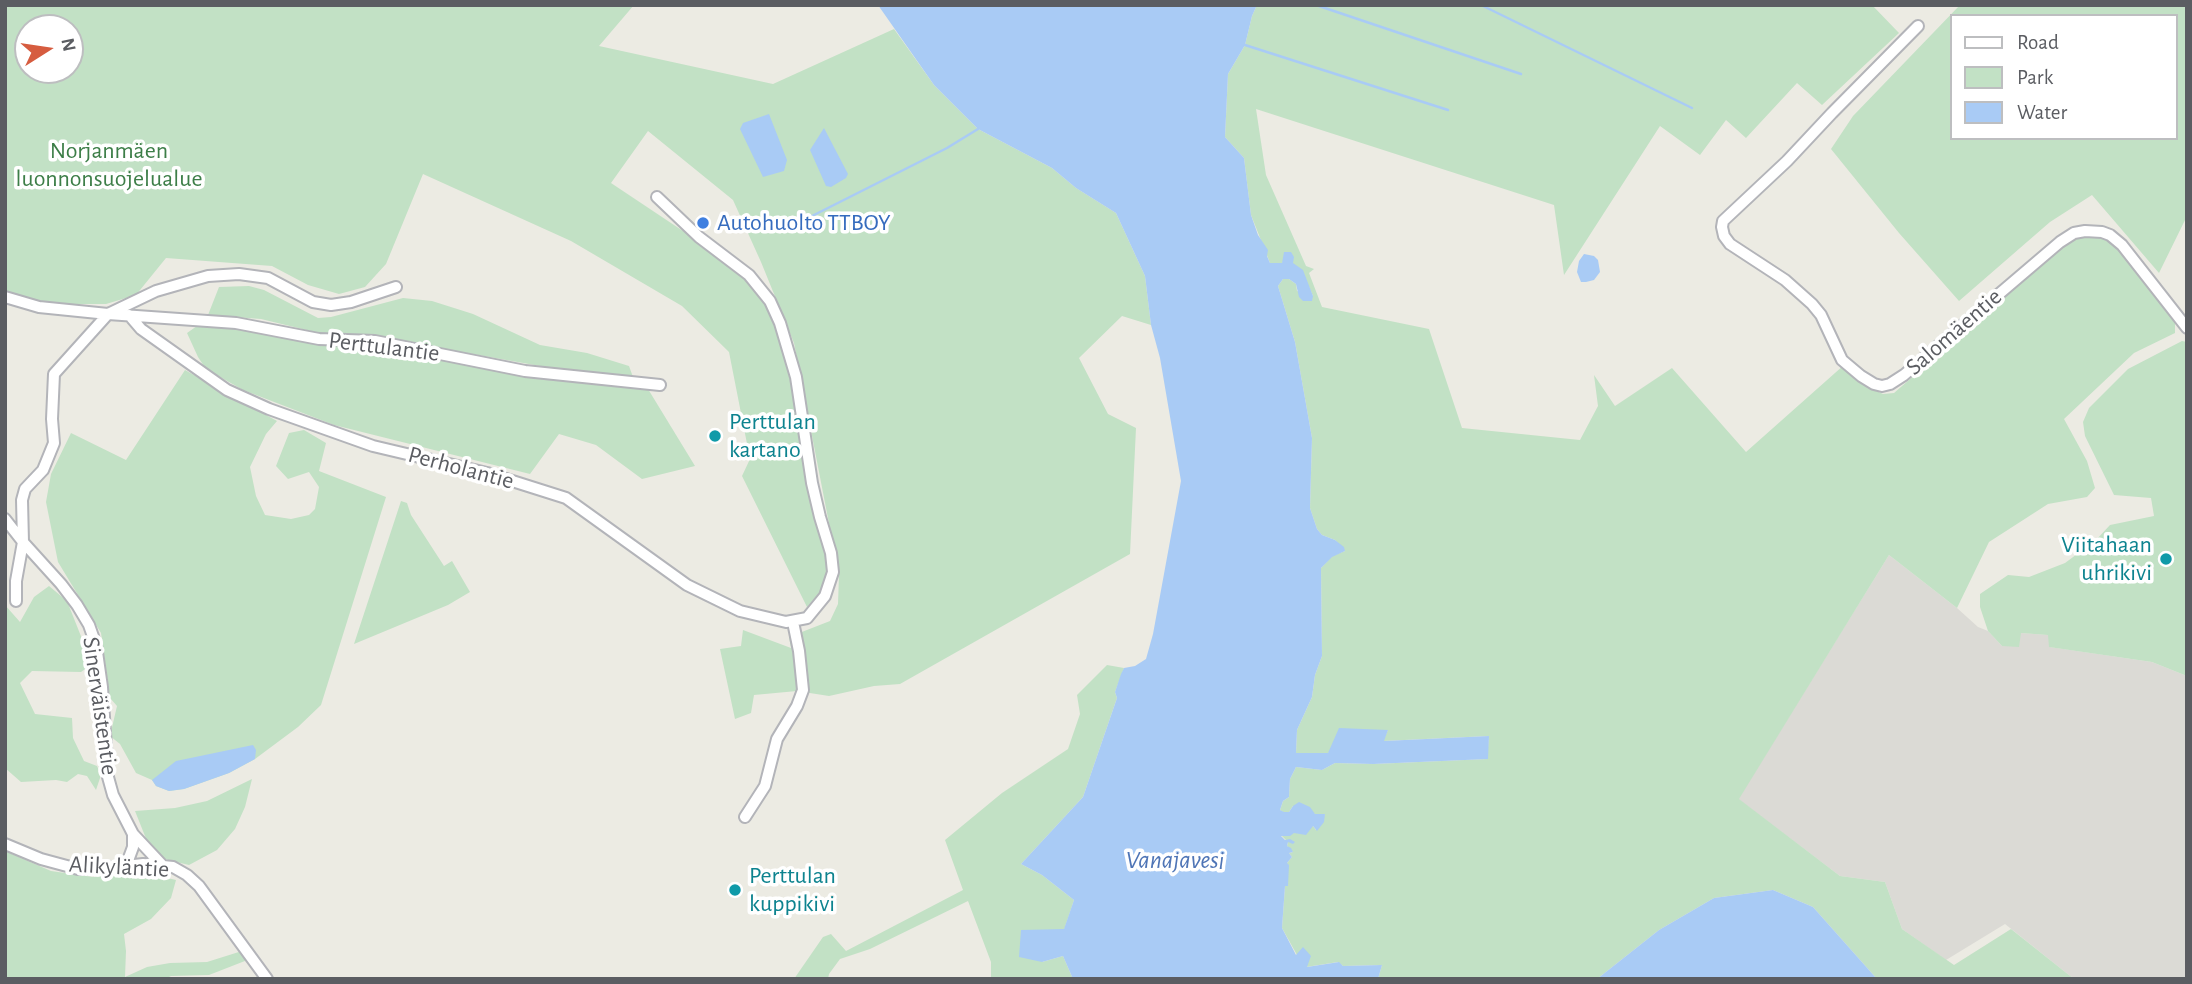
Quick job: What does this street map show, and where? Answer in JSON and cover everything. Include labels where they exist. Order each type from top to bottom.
[{"type":"street","name":"Salomäentie","points":[[1918,26],[1787,161],[1723,221],[1723,232],[1730,244],[1785,280],[1812,304],[1821,315],[1842,360],[1861,376],[1882,386],[1904,375],[2074,233],[2102,232],[2122,245],[2187,328]]},
{"type":"street","points":[[657,197],[699,237],[749,275],[770,301],[780,323],[796,377],[813,483],[832,563],[833,572],[825,596],[807,618],[793,622],[803,690],[797,706],[777,739],[765,786],[745,817]]},
{"type":"street","name":"Perttulantie","points":[[108,314],[140,298],[208,276],[239,274],[268,278],[313,302],[331,305],[351,302],[396,287]]},
{"type":"street","name":"Perttulantie","points":[[5,297],[33,306],[236,323],[319,339],[376,341],[525,371],[660,385]]},
{"type":"street","points":[[16,601],[16,581],[23,542],[22,500],[25,489],[43,470],[54,443],[54,374],[108,314]]},
{"type":"street","name":"Perholantie","points":[[129,315],[141,329],[229,391],[269,409],[373,446],[487,473],[566,498],[687,585],[740,611],[793,622]]},
{"type":"street","name":"Sinerväistentie","points":[[5,519],[78,605],[89,625],[96,645],[102,687],[108,777],[113,795],[133,834],[163,866]]},
{"type":"street","points":[[126,866],[133,847],[133,834]]},
{"type":"street","name":"Alikyläntie","points":[[5,844],[41,859],[78,869],[143,864],[173,867],[199,886],[267,979]]},
{"type":"shaded area","points":[[1889,555],[1978,627],[1988,631],[2002,646],[2021,633],[2049,635],[2050,647],[2152,662],[2187,676],[2187,979],[2074,979],[2005,924],[1946,960],[1902,929],[1885,882],[1840,876],[1738,799]]},
{"type":"green space","name":"Norjanmäen luonnonsuojelualue","points":[[5,5],[634,5],[599,46],[773,84],[894,29],[934,85],[978,129],[1052,168],[1076,188],[1116,213],[1145,276],[1151,325],[1122,316],[1079,358],[1108,414],[1136,428],[1130,554],[900,684],[874,686],[829,696],[797,691],[754,695],[751,713],[735,719],[720,649],[741,646],[743,630],[791,648],[789,637],[830,621],[838,604],[839,575],[794,343],[761,262],[733,200],[648,131],[611,183],[731,263],[759,292],[791,373],[813,514],[827,555],[826,576],[821,591],[807,607],[742,476],[750,459],[729,352],[682,306],[571,241],[423,174],[386,264],[365,287],[339,294],[308,285],[272,266],[166,258],[136,295],[106,304],[40,304],[5,290]]},
{"type":"green space","points":[[1257,5],[1872,5],[1899,33],[1822,105],[1797,83],[1746,138],[1726,120],[1700,155],[1660,126],[1564,275],[1554,205],[1256,109],[1266,175],[1306,266],[1314,269],[1309,273],[1322,307],[1429,329],[1462,428],[1580,440],[1598,406],[1594,375],[1615,406],[1672,368],[1746,452],[1844,365],[1868,387],[1883,394],[1894,393],[2069,241],[2091,235],[2108,239],[2122,254],[2175,322],[2175,333],[2134,353],[2064,419],[2087,461],[2095,488],[2087,497],[2048,504],[1989,542],[1957,608],[1889,555],[1739,799],[1840,876],[1885,882],[1902,929],[1954,965],[2011,929],[2074,979],[1877,979],[1813,907],[1773,890],[1714,898],[1659,930],[1597,979],[1378,979],[1382,965],[1343,966],[1338,962],[1306,967],[1282,928],[1285,886],[1288,886],[1287,863],[1292,857],[1289,853],[1293,852],[1281,835],[1313,826],[1316,830],[1325,814],[1315,814],[1293,806],[1289,812],[1280,810],[1283,801],[1289,797],[1290,779],[1296,767],[1322,770],[1335,763],[1487,759],[1489,736],[1383,741],[1388,730],[1328,753],[1296,753],[1297,730],[1312,697],[1315,675],[1322,656],[1321,568],[1332,556],[1345,551],[1335,540],[1322,535],[1317,529],[1310,508],[1312,438],[1295,342],[1278,286],[1283,279],[1289,279],[1296,284],[1297,291],[1313,296],[1309,287],[1283,261],[1270,263],[1251,215],[1244,158],[1225,137],[1228,74],[1245,45]]},
{"type":"green space","points":[[1960,5],[2187,5],[2187,216],[2159,273],[2092,195],[2050,222],[1959,301],[1831,149],[1853,116],[1951,14],[1951,140],[2178,140],[2178,14],[1951,14]]},
{"type":"green space","points":[[249,286],[264,290],[318,318],[403,298],[432,301],[473,314],[540,345],[587,353],[629,366],[633,377],[557,369],[377,337],[323,334],[261,319],[208,315],[219,287]]},
{"type":"green space","points":[[197,326],[241,329],[328,346],[375,347],[509,374],[562,377],[648,389],[695,466],[642,479],[596,445],[559,434],[530,474],[334,425],[243,390],[206,369],[187,333]]},
{"type":"green space","points":[[2182,341],[2187,342],[2187,676],[2152,662],[2049,647],[2048,635],[2021,633],[2019,647],[2002,646],[1988,631],[1980,607],[1980,594],[2008,575],[2029,577],[2065,563],[2096,540],[2110,525],[2154,516],[2151,498],[2114,495],[2085,436],[2083,422],[2089,408],[2128,369]]},
{"type":"green space","points":[[185,370],[277,421],[266,434],[250,467],[256,496],[265,515],[291,519],[309,515],[315,509],[319,487],[309,472],[288,479],[276,466],[289,433],[304,430],[326,443],[319,471],[386,497],[321,705],[298,727],[255,759],[229,773],[184,789],[169,791],[136,773],[120,744],[110,736],[117,706],[110,698],[101,633],[58,562],[46,502],[51,474],[71,433],[126,460]]},
{"type":"green space","points":[[401,501],[407,503],[411,515],[444,566],[452,561],[470,592],[448,605],[354,644]]},
{"type":"green space","points":[[49,586],[67,601],[92,664],[81,672],[32,671],[20,683],[35,714],[72,718],[73,738],[84,761],[97,766],[101,775],[96,790],[87,776],[78,774],[67,782],[21,782],[5,768],[5,605],[20,622],[34,597]]},
{"type":"green space","points":[[1107,665],[1124,668],[1115,692],[1117,698],[1083,797],[1021,864],[1042,875],[1074,900],[1064,930],[1042,962],[1063,956],[1073,979],[991,979],[991,962],[968,901],[870,949],[840,959],[828,979],[794,979],[823,937],[831,934],[846,951],[963,890],[945,840],[1002,793],[1068,749],[1080,714],[1077,695]]},
{"type":"green space","points":[[252,779],[245,807],[235,829],[217,850],[189,865],[164,859],[147,841],[135,811],[175,808],[207,801]]},
{"type":"green space","points":[[5,851],[51,871],[93,877],[145,873],[176,880],[171,898],[151,919],[124,934],[125,977],[147,967],[207,962],[242,951],[250,959],[209,975],[171,976],[165,979],[5,979]]},
{"type":"water","name":"Vanajavesi","points":[[878,5],[1257,5],[1245,45],[1228,74],[1225,137],[1244,158],[1251,215],[1258,235],[1268,250],[1270,263],[1282,263],[1284,252],[1291,252],[1293,263],[1303,270],[1313,296],[1312,301],[1303,301],[1299,297],[1296,284],[1289,279],[1283,279],[1278,286],[1295,342],[1312,438],[1310,508],[1317,529],[1322,535],[1344,547],[1345,551],[1332,557],[1321,568],[1322,656],[1315,675],[1312,697],[1297,730],[1296,753],[1328,753],[1339,728],[1388,730],[1384,741],[1489,736],[1488,759],[1335,763],[1322,770],[1296,767],[1290,779],[1289,797],[1283,801],[1280,810],[1289,812],[1299,802],[1310,807],[1315,814],[1325,814],[1324,822],[1317,831],[1313,826],[1306,835],[1294,833],[1281,836],[1285,840],[1295,842],[1288,842],[1287,846],[1293,852],[1289,853],[1292,857],[1287,863],[1288,886],[1285,886],[1282,928],[1296,955],[1303,947],[1311,956],[1307,967],[1339,962],[1343,966],[1382,965],[1378,979],[1073,979],[1063,956],[1042,962],[1019,957],[1021,930],[1064,929],[1074,900],[1042,875],[1021,864],[1083,797],[1117,698],[1115,692],[1121,674],[1124,668],[1135,666],[1146,659],[1181,481],[1160,358],[1151,325],[1145,276],[1116,213],[1076,188],[1052,168],[978,129],[934,85]]},
{"type":"water","points":[[769,114],[787,160],[784,171],[763,177],[740,129],[743,123]]},
{"type":"water","points":[[824,128],[848,174],[831,187],[826,186],[810,150]]},
{"type":"water","points":[[1584,254],[1594,256],[1598,260],[1600,272],[1594,280],[1581,282],[1577,272],[1579,261]]},
{"type":"water","points":[[253,745],[256,750],[255,759],[229,773],[184,789],[169,791],[156,786],[152,780],[176,761]]},
{"type":"water","points":[[1773,890],[1813,907],[1877,979],[1597,979],[1659,930],[1714,898]]},
{"type":"waterway","points":[[1316,5],[1521,74]]},
{"type":"waterway","points":[[1481,5],[1692,108]]},
{"type":"waterway","points":[[1245,45],[1448,110]]},
{"type":"waterway","points":[[800,214],[810,217],[947,148],[978,129]]},
{"type":"place","name":"Autohuolto TTBOY","points":[[703,223]]},
{"type":"place","name":"Perttulan kartano","points":[[715,436]]},
{"type":"place","name":"Viitahaan uhrikivi","points":[[2166,559]]},
{"type":"place","name":"Perttulan kuppikivi","points":[[735,890]]}]
